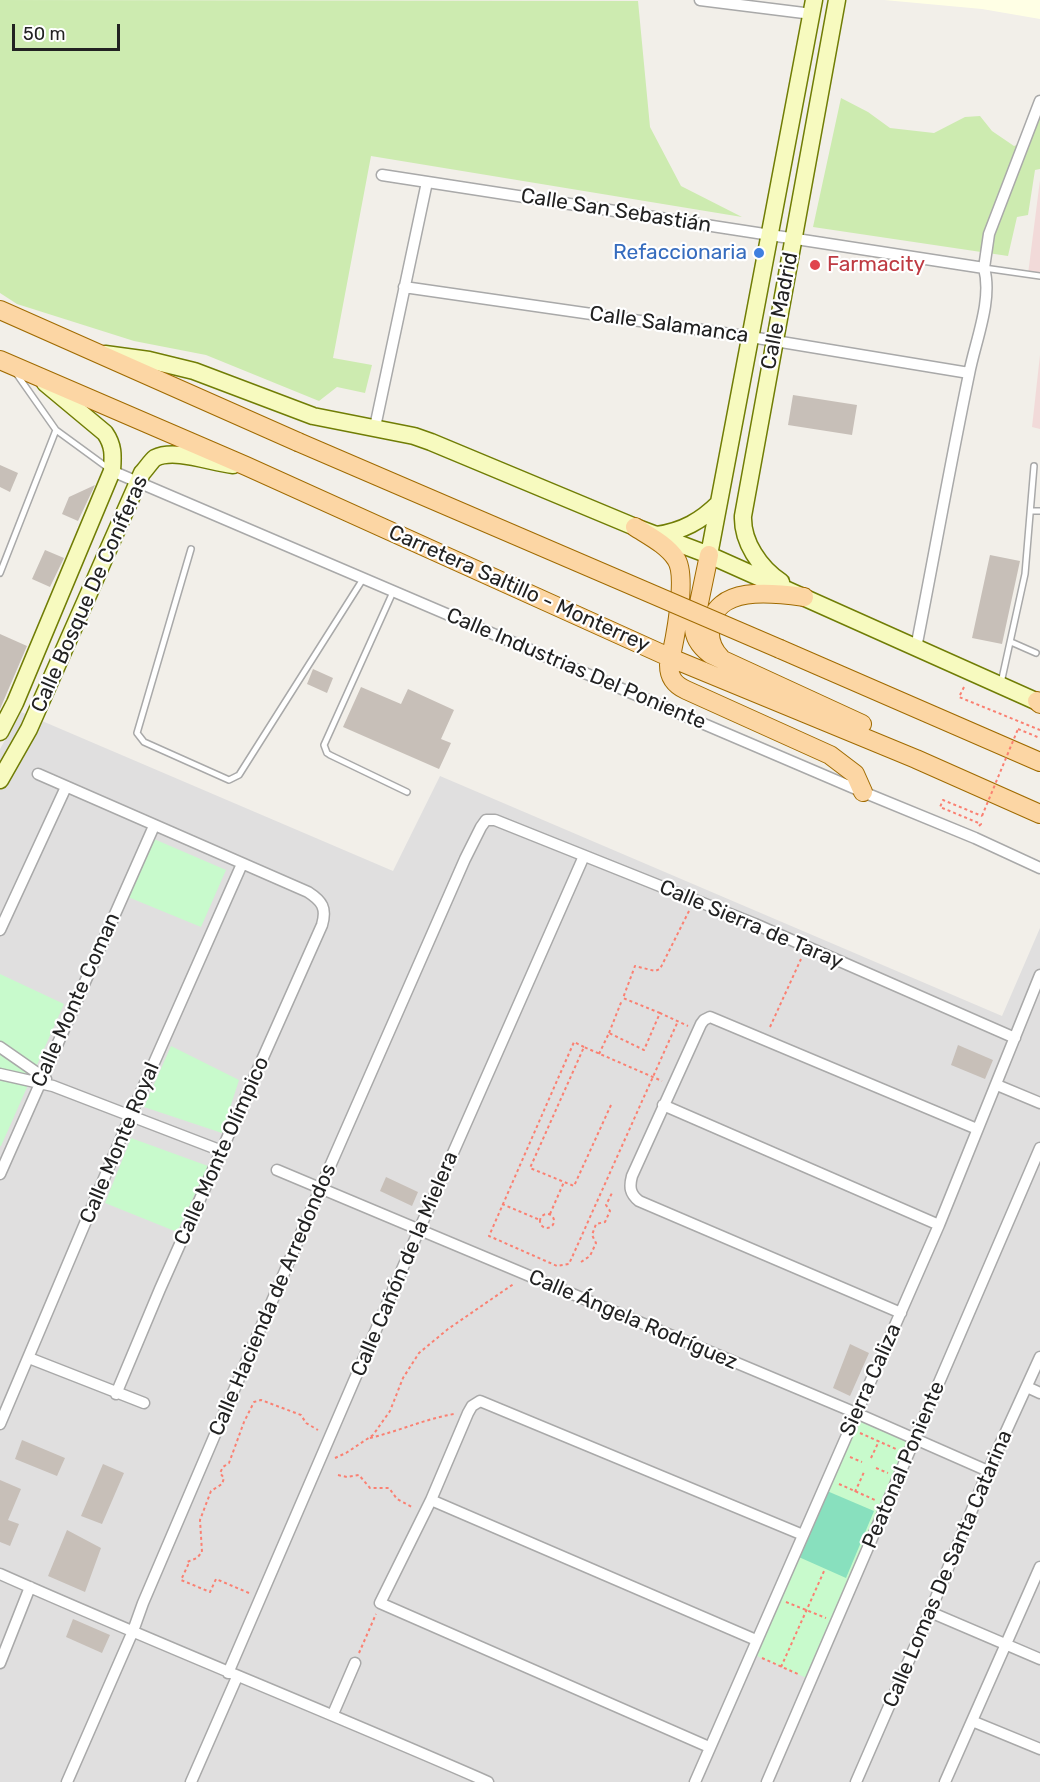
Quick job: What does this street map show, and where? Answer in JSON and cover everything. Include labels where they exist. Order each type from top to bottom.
[{"type":"main road","points":[[0,310],[298,442],[1040,762]]},
{"type":"main road","name":"Carretera Saltillo - Monterrey","points":[[5,362],[246,466],[671,658],[916,759],[1040,814]]},
{"type":"main road","points":[[635,527],[661,544],[674,556],[681,568],[681,590],[669,671],[676,684],[830,755],[855,774],[862,792]]},
{"type":"main road","points":[[709,555],[694,632],[703,649],[879,732],[908,748],[916,759]]},
{"type":"main road","points":[[723,660],[714,650],[710,636],[711,622],[719,609],[734,599],[754,593],[765,592],[804,597]]},
{"type":"street","points":[[700,0],[813,7]]},
{"type":"street","name":"Calle Madrid","points":[[804,597],[775,578],[765,568],[747,542],[743,523],[837,0]]},
{"type":"street","name":"Calle Madrid","points":[[709,555],[813,7]]},
{"type":"street","points":[[916,648],[969,373],[988,289],[985,272],[989,234],[1040,101]]},
{"type":"street","name":"Calle San Sebastián","points":[[382,175],[794,237],[985,272]]},
{"type":"street","points":[[375,427],[427,182]]},
{"type":"street","name":"Calle Salamanca","points":[[404,287],[751,337],[969,373]]},
{"type":"street","points":[[101,354],[126,356],[194,371],[313,416],[375,427],[431,442],[656,536],[709,555],[1039,703]]},
{"type":"street","name":"Calle Bosque De Coníferas","points":[[0,732],[15,703],[112,471],[113,450],[111,441],[105,433],[35,374]]},
{"type":"street","name":"Calle Bosque De Coníferas","points":[[0,780],[29,729],[142,473],[155,459],[165,456],[189,456],[228,465],[246,466]]},
{"type":"street","name":"Calle Industrias Del Poniente","points":[[112,471],[862,792],[975,838],[1040,868]]},
{"type":"street","points":[[656,536],[685,529],[706,515],[718,503]]},
{"type":"street","points":[[38,774],[242,864]]},
{"type":"street","points":[[0,930],[66,788]]},
{"type":"street","name":"Calle Sierra de Taray","points":[[486,820],[495,820],[694,900],[1015,1038]]},
{"type":"street","name":"Calle Hacienda de Arredondos","points":[[67,1782],[134,1631],[143,1603],[320,1189],[465,859],[486,820]]},
{"type":"street","name":"Calle Monte Coman","points":[[0,1174],[154,826]]},
{"type":"street","name":"Calle Cañón de la Mielera","points":[[191,1782],[320,1460],[584,856]]},
{"type":"street","name":"Calle Monte Olímpico","points":[[116,1394],[322,925],[324,908],[322,903],[308,892],[242,864]]},
{"type":"street","name":"Calle Monte Royal","points":[[0,1424],[130,1117],[242,864]]},
{"type":"street","name":"Sierra Caliza","points":[[695,1782],[901,1313],[1040,975]]},
{"type":"street","points":[[901,1313],[639,1201],[631,1193],[632,1176],[699,1030],[704,1020],[710,1017],[977,1129]]},
{"type":"street","points":[[0,1047],[41,1080],[52,1086],[222,1151]]},
{"type":"street","points":[[0,1074],[41,1080]]},
{"type":"street","points":[[997,1084],[1040,1103]]},
{"type":"street","points":[[663,1105],[939,1224]]},
{"type":"street","name":"Peatonal Poniente","points":[[767,1782],[1040,1148]]},
{"type":"street","name":"Calle Ángela Rodríguez","points":[[277,1170],[856,1413],[988,1471]]},
{"type":"street","name":"Calle Lomas De Santa Catarina","points":[[855,1782],[930,1612],[988,1471],[1040,1356]]},
{"type":"street","points":[[29,1358],[116,1394],[144,1403]]},
{"type":"street","points":[[1027,1387],[1040,1393]]},
{"type":"street","points":[[709,1747],[380,1604],[431,1500],[468,1413],[472,1406],[480,1401],[803,1535]]},
{"type":"street","points":[[431,1500],[756,1640]]},
{"type":"street","points":[[945,1782],[1040,1567]]},
{"type":"street","points":[[0,1574],[232,1675],[333,1714],[488,1782]]},
{"type":"street","points":[[0,1663],[3,1644],[30,1587]]},
{"type":"street","points":[[930,1612],[1040,1659]]},
{"type":"street","points":[[333,1714],[355,1663]]},
{"type":"street","points":[[972,1720],[1040,1749]]},
{"type":"lane","points":[[985,272],[1040,276]]},
{"type":"lane","points":[[5,362],[56,430],[112,471]]},
{"type":"lane","points":[[0,573],[56,430]]},
{"type":"lane","points":[[1001,684],[1024,573],[1034,465]]},
{"type":"lane","points":[[1031,511],[1040,511]]},
{"type":"lane","points":[[191,549],[137,733],[144,742],[229,780],[239,775],[363,579]]},
{"type":"lane","points":[[393,592],[324,745],[330,755],[407,792]]},
{"type":"lane","points":[[1011,642],[1036,653]]},
{"type":"path","points":[[959,697],[1040,730]]},
{"type":"path","points":[[981,824],[940,807],[943,800],[982,816],[1018,729],[1040,738]]},
{"type":"path","points":[[599,1054],[635,966],[655,971],[660,969],[694,900]]},
{"type":"path","points":[[764,1040],[806,948]]},
{"type":"path","points":[[623,998],[699,1030]]},
{"type":"path","points":[[609,1033],[644,1050],[660,1013]]},
{"type":"path","points":[[673,1085],[652,1078],[573,1042],[489,1236],[557,1266],[568,1264],[652,1078],[678,1021]]},
{"type":"path","points":[[584,1047],[530,1168],[574,1186],[611,1105]]},
{"type":"path","points":[[550,1214],[564,1182]]},
{"type":"path","points":[[581,1262],[590,1256],[596,1243],[592,1235],[596,1224],[605,1222],[610,1211],[606,1205],[612,1193]]},
{"type":"path","points":[[502,1204],[540,1220],[543,1226],[550,1227],[554,1221],[550,1214]]},
{"type":"path","points":[[540,1220],[543,1215],[550,1214]]},
{"type":"path","points":[[320,1460],[346,1454],[373,1435],[390,1411],[403,1378],[419,1353],[448,1329],[527,1276]]},
{"type":"path","points":[[250,1594],[216,1579],[210,1592],[181,1580],[188,1565],[187,1562],[197,1558],[202,1552],[200,1520],[211,1491],[222,1484],[224,1478],[220,1473],[229,1463],[254,1402],[261,1400],[301,1415],[306,1423],[321,1432]]},
{"type":"path","points":[[368,1439],[405,1429],[433,1418],[468,1413]]},
{"type":"path","points":[[850,1428],[899,1451]]},
{"type":"path","points":[[871,1458],[879,1441]]},
{"type":"path","points":[[876,1468],[890,1474],[893,1466]]},
{"type":"path","points":[[855,1492],[864,1472]]},
{"type":"path","points":[[338,1475],[347,1477],[359,1474],[369,1488],[389,1488],[397,1499],[424,1514]]},
{"type":"path","points":[[828,1478],[878,1502]]},
{"type":"path","points":[[781,1667],[825,1569]]},
{"type":"path","points":[[776,1597],[826,1618]]},
{"type":"path","points":[[355,1663],[380,1604]]},
{"type":"path","points":[[751,1653],[801,1676]]},
{"type":"shaded area","points":[[884,0],[1040,0],[1040,19],[982,9]]},
{"type":"shaded area","points":[[1040,180],[1040,278],[1028,274]]},
{"type":"shaded area","points":[[1040,355],[1040,429],[1032,427]]},
{"type":"shaded area","points":[[21,712],[393,871],[440,776],[1002,1016],[1040,928],[1040,1782],[0,1782],[0,749]]},
{"type":"green space","points":[[0,0],[638,1],[650,127],[681,186],[742,217],[371,156],[333,358],[372,365],[365,393],[337,387],[319,401],[206,355],[134,341],[17,304],[0,293]]},
{"type":"green space","points":[[841,98],[868,112],[890,128],[934,133],[965,117],[980,116],[992,131],[1014,146],[1029,140],[1040,109],[1040,169],[1035,170],[1028,215],[1017,217],[1008,256],[813,227]]},
{"type":"green space","points":[[154,839],[226,870],[201,927],[128,897]]},
{"type":"green space","points":[[0,974],[64,1004],[1,1146],[0,1146]]},
{"type":"green space","points":[[171,1046],[239,1080],[222,1133],[144,1107]]},
{"type":"green space","points":[[131,1138],[208,1166],[177,1232],[105,1203]]},
{"type":"green space","points":[[855,1409],[918,1436],[811,1680],[748,1652]]},
{"type":"green space","points":[[820,1488],[874,1511],[846,1578],[792,1554]]},
{"type":"building","points":[[793,395],[857,405],[852,435],[788,425]]},
{"type":"building","points":[[0,465],[18,473],[10,492],[0,487]]},
{"type":"building","points":[[95,485],[78,521],[62,514],[69,497]]},
{"type":"building","points":[[45,550],[64,558],[50,587],[32,579]]},
{"type":"building","points":[[990,555],[1020,561],[1002,644],[972,638]]},
{"type":"building","points":[[0,634],[27,646],[0,709]]},
{"type":"building","points":[[313,669],[333,678],[327,693],[307,684]]},
{"type":"building","points":[[361,687],[401,704],[408,689],[454,710],[441,739],[451,743],[439,769],[343,727]]},
{"type":"building","points":[[958,1045],[993,1060],[985,1079],[951,1065]]},
{"type":"building","points":[[386,1177],[418,1192],[412,1206],[380,1191]]},
{"type":"building","points":[[850,1344],[869,1353],[850,1396],[833,1388]]},
{"type":"building","points":[[22,1440],[65,1458],[57,1476],[15,1459]]},
{"type":"building","points":[[103,1464],[124,1473],[102,1524],[81,1516]]},
{"type":"building","points":[[0,1480],[21,1489],[8,1520],[19,1524],[10,1546],[0,1542]]},
{"type":"building","points":[[67,1530],[101,1548],[85,1592],[48,1576]]},
{"type":"building","points":[[73,1619],[110,1635],[102,1653],[66,1637]]},
{"type":"place","name":"Refaccionaria","points":[[759,253]]},
{"type":"place","name":"Farmacity","points":[[815,265]]}]
